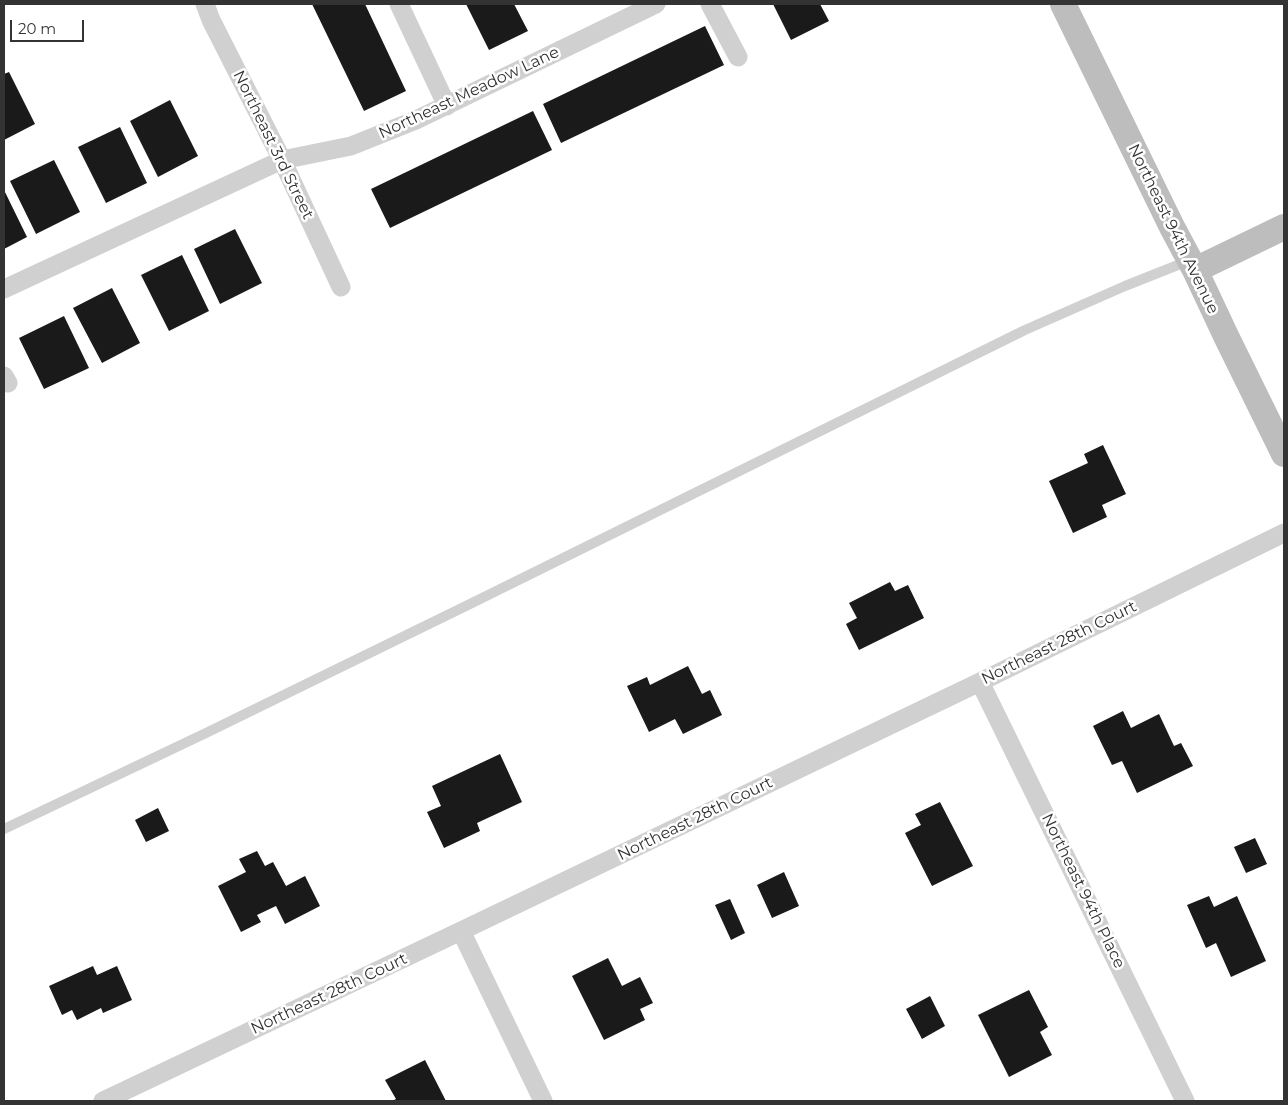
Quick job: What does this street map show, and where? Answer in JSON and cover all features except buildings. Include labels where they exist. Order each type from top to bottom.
[{"type":"main road","name":"Northeast 94th Avenue","points":[[1062,4],[1172,227],[1193,265],[1284,454]]},
{"type":"main road","points":[[1193,265],[1284,227]]},
{"type":"street","name":"Northeast 3rd Street","points":[[205,4],[211,20],[282,160],[341,287]]},
{"type":"street","points":[[399,4],[447,106]]},
{"type":"street","name":"Northeast Meadow Lane","points":[[4,289],[282,160],[351,146],[416,120],[656,4]]},
{"type":"street","points":[[710,4],[738,57]]},
{"type":"street","name":"Northeast 28th Court","points":[[103,1101],[980,682],[1284,533]]},
{"type":"street","name":"Northeast 94th Place","points":[[980,682],[1185,1101]]},
{"type":"street","points":[[461,931],[543,1101]]},
{"type":"lane","points":[[4,829],[384,646],[1025,330],[1125,286],[1193,265]]}]
